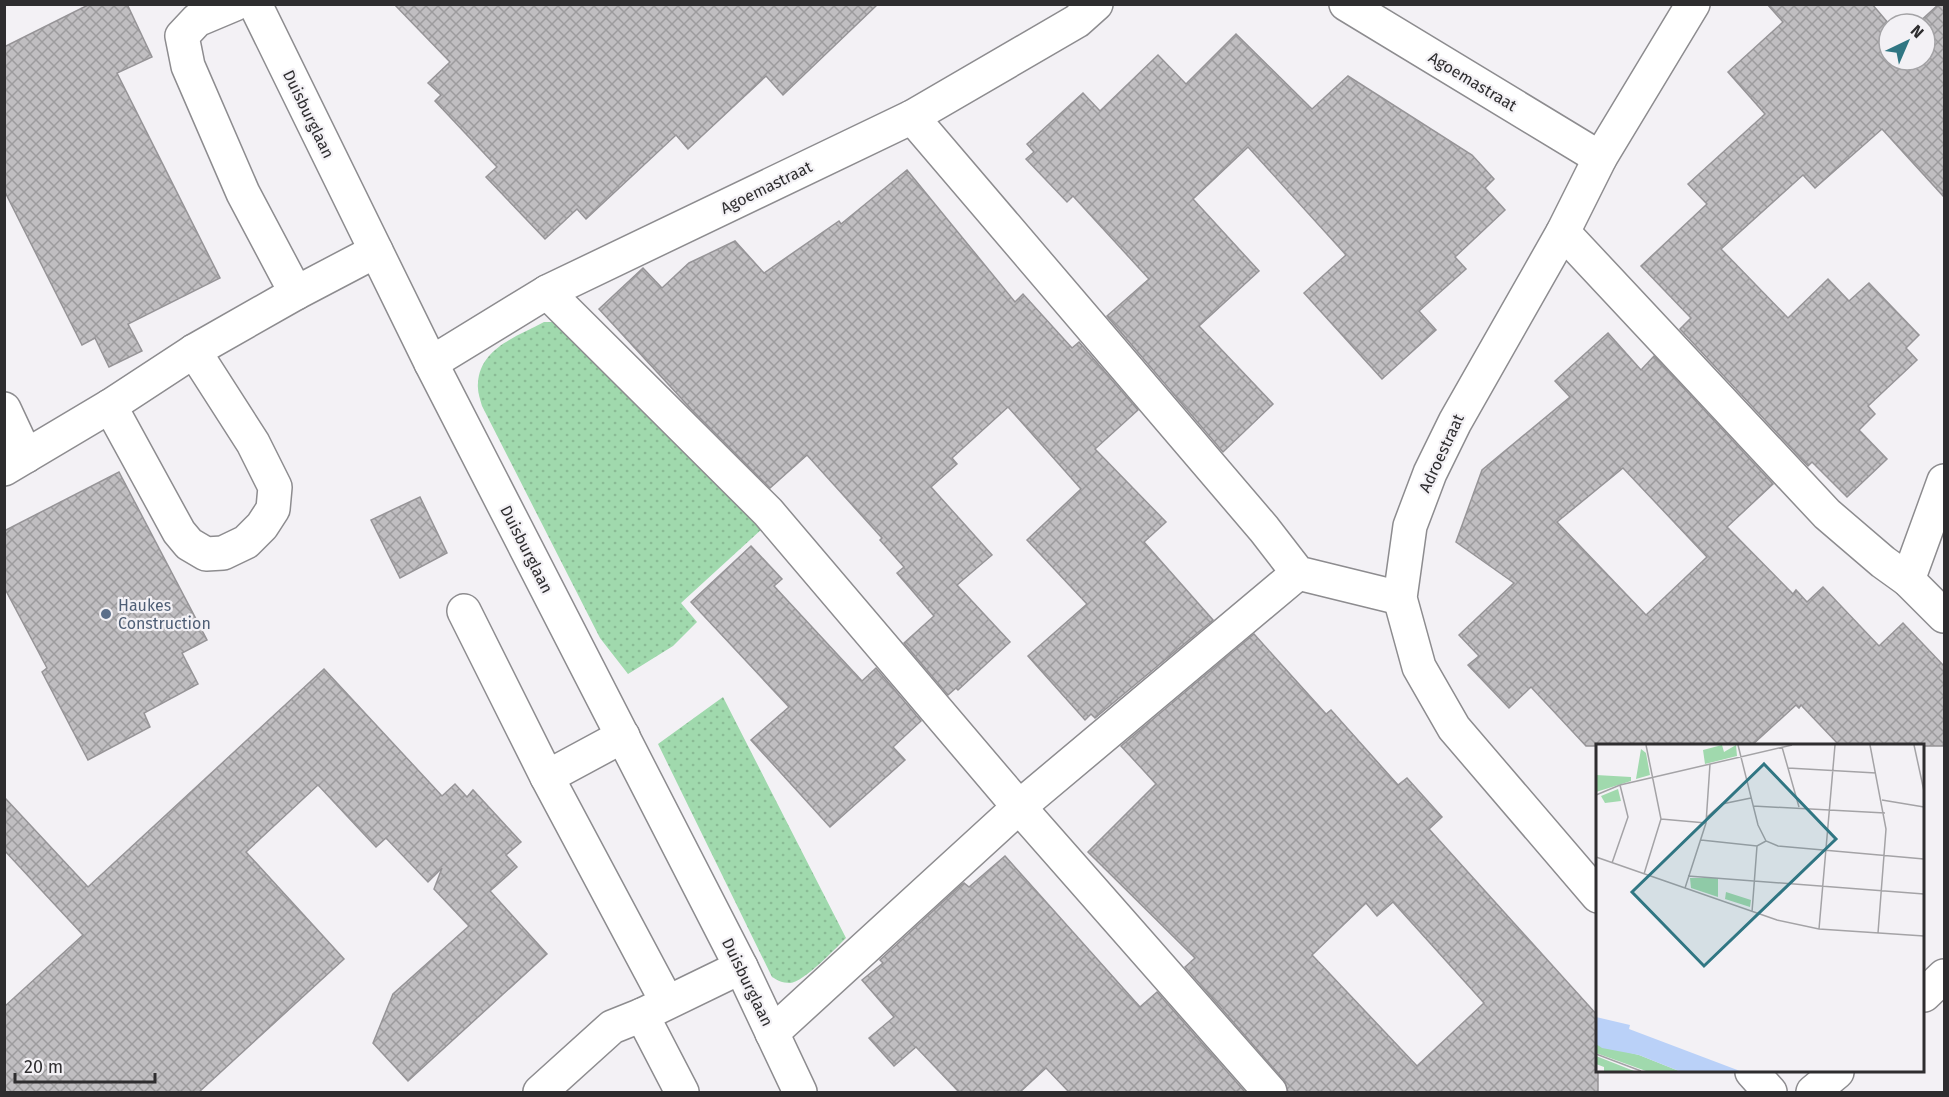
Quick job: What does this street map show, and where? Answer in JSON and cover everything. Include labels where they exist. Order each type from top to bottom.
[{"type":"street","points":[[235,4],[197,20],[182,36],[189,66],[243,193],[296,293]]},
{"type":"street","name":"Duisburglaan","points":[[255,4],[431,363],[741,967],[800,1092]]},
{"type":"street","name":"Agoemastraat","points":[[1346,4],[1600,158]]},
{"type":"street","name":"Adroestraat","points":[[1596,894],[1454,728],[1419,667],[1400,598],[1410,526],[1430,473],[1455,422],[1563,232],[1600,158],[1693,4]]},
{"type":"street","name":"Agoemastraat","points":[[431,363],[547,291],[912,117],[1079,10]]},
{"type":"street","points":[[912,117],[1264,530],[1298,573],[1400,598]]},
{"type":"street","points":[[1563,232],[1827,514],[1883,562],[1908,580],[1944,616]]},
{"type":"street","points":[[4,409],[15,462],[110,406],[194,351],[376,251]]},
{"type":"street","points":[[547,291],[768,512],[1019,807],[1270,1092]]},
{"type":"street","points":[[110,406],[179,532],[189,544],[206,554],[223,553],[246,542],[262,526],[273,509],[275,486],[253,443],[194,351]]},
{"type":"street","points":[[1908,580],[1944,481]]},
{"type":"street","points":[[772,1033],[1019,807],[1298,573]]},
{"type":"street","points":[[464,610],[547,777],[655,1009],[682,1092]]},
{"type":"street","points":[[547,777],[623,736]]},
{"type":"street","points":[[540,1092],[612,1027],[655,1009],[741,967]]},
{"type":"street","points":[[1925,993],[1944,976]]},
{"type":"street","points":[[1754,1073],[1770,1092]]},
{"type":"street","points":[[1813,1092],[1835,1073]]},
{"type":"green space","points":[[544,322],[557,322],[763,528],[681,603],[697,622],[673,646],[628,674],[600,638],[482,406],[479,394],[480,371],[493,352],[512,338]]},
{"type":"green space","points":[[723,697],[846,938],[811,971],[790,983],[772,977],[658,744]]},
{"type":"building","points":[[90,4],[127,4],[152,57],[117,73],[220,278],[128,324],[142,351],[109,367],[95,338],[82,345],[4,190],[4,47]]},
{"type":"building","points":[[394,4],[878,4],[783,95],[766,76],[688,149],[676,135],[586,219],[577,209],[545,239],[486,177],[497,167],[435,101],[441,95],[428,83],[450,62]]},
{"type":"building","points":[[1767,4],[1872,4],[1879,12],[1877,72],[1937,72],[1937,12],[1930,12],[1939,4],[1944,4],[1944,197],[1882,129],[1815,188],[1803,175],[1721,249],[1788,318],[1828,279],[1849,301],[1869,283],[1919,335],[1906,348],[1917,360],[1868,406],[1875,414],[1859,430],[1887,459],[1847,497],[1812,462],[1808,466],[1680,329],[1691,318],[1641,266],[1707,204],[1688,184],[1765,114],[1728,72],[1783,22]]},
{"type":"building","points":[[1236,34],[1312,109],[1348,76],[1472,155],[1494,179],[1485,188],[1505,210],[1455,257],[1466,269],[1419,311],[1436,330],[1382,379],[1304,293],[1346,255],[1248,147],[1193,199],[1259,271],[1199,326],[1273,404],[1223,452],[1107,316],[1149,279],[1073,196],[1067,202],[1026,159],[1034,152],[1027,144],[1083,93],[1100,111],[1158,55],[1186,84]]},
{"type":"building","points":[[907,170],[1015,302],[1023,294],[1072,348],[1079,342],[1138,410],[1095,449],[1166,522],[1144,542],[1213,620],[1095,718],[1091,714],[1085,720],[1028,656],[1087,604],[1027,540],[1081,489],[1008,407],[952,458],[957,464],[931,487],[992,555],[957,585],[1010,642],[958,690],[956,688],[948,695],[904,643],[934,616],[897,573],[904,567],[880,540],[882,538],[807,455],[770,488],[691,409],[599,309],[643,268],[662,288],[689,263],[735,241],[764,273],[839,221],[841,224]]},
{"type":"building","points":[[1608,333],[1641,370],[1654,356],[1773,484],[1727,527],[1793,594],[1796,590],[1807,602],[1823,587],[1879,646],[1903,623],[1944,666],[1944,746],[1838,744],[1801,705],[1799,708],[1796,705],[1753,744],[1596,744],[1596,746],[1586,746],[1531,687],[1509,708],[1468,665],[1479,656],[1459,635],[1514,583],[1456,542],[1482,470],[1570,397],[1555,381]],"holes":[[[1623,468],[1707,557],[1646,615],[1557,522]]]},
{"type":"building","name":"Haukes Construction","points":[[119,472],[207,640],[182,653],[198,684],[144,713],[150,727],[88,760],[42,672],[47,668],[4,587],[4,531]]},
{"type":"building","points":[[420,497],[447,553],[400,578],[371,520]]},
{"type":"building","points":[[751,546],[782,579],[774,586],[862,681],[876,668],[921,721],[893,747],[905,760],[830,827],[751,740],[789,707],[691,602]]},
{"type":"building","points":[[1254,634],[1326,714],[1331,710],[1398,785],[1407,778],[1442,817],[1429,829],[1596,1014],[1598,1092],[1288,1092],[1284,1080],[1185,967],[1195,958],[1088,852],[1156,784],[1121,746]],"holes":[[[1393,902],[1484,1003],[1417,1066],[1312,955],[1366,903],[1377,916]]]},
{"type":"building","points":[[324,669],[442,796],[455,784],[467,797],[473,790],[521,842],[506,855],[517,867],[490,891],[547,954],[408,1081],[373,1043],[393,994],[469,926],[434,889],[442,868],[428,882],[386,838],[376,847],[318,785],[246,852],[344,959],[199,1092],[4,1092],[4,1007],[83,935],[4,850],[4,797],[88,887]]},
{"type":"building","points":[[1005,856],[1140,1007],[1157,992],[1245,1092],[1069,1092],[1046,1068],[1020,1092],[959,1092],[916,1047],[894,1066],[869,1038],[894,1017],[862,980],[883,963],[880,960],[961,885],[964,883],[969,887]]},
{"type":"place","name":"Haukes Construction","points":[[106,614]]}]
